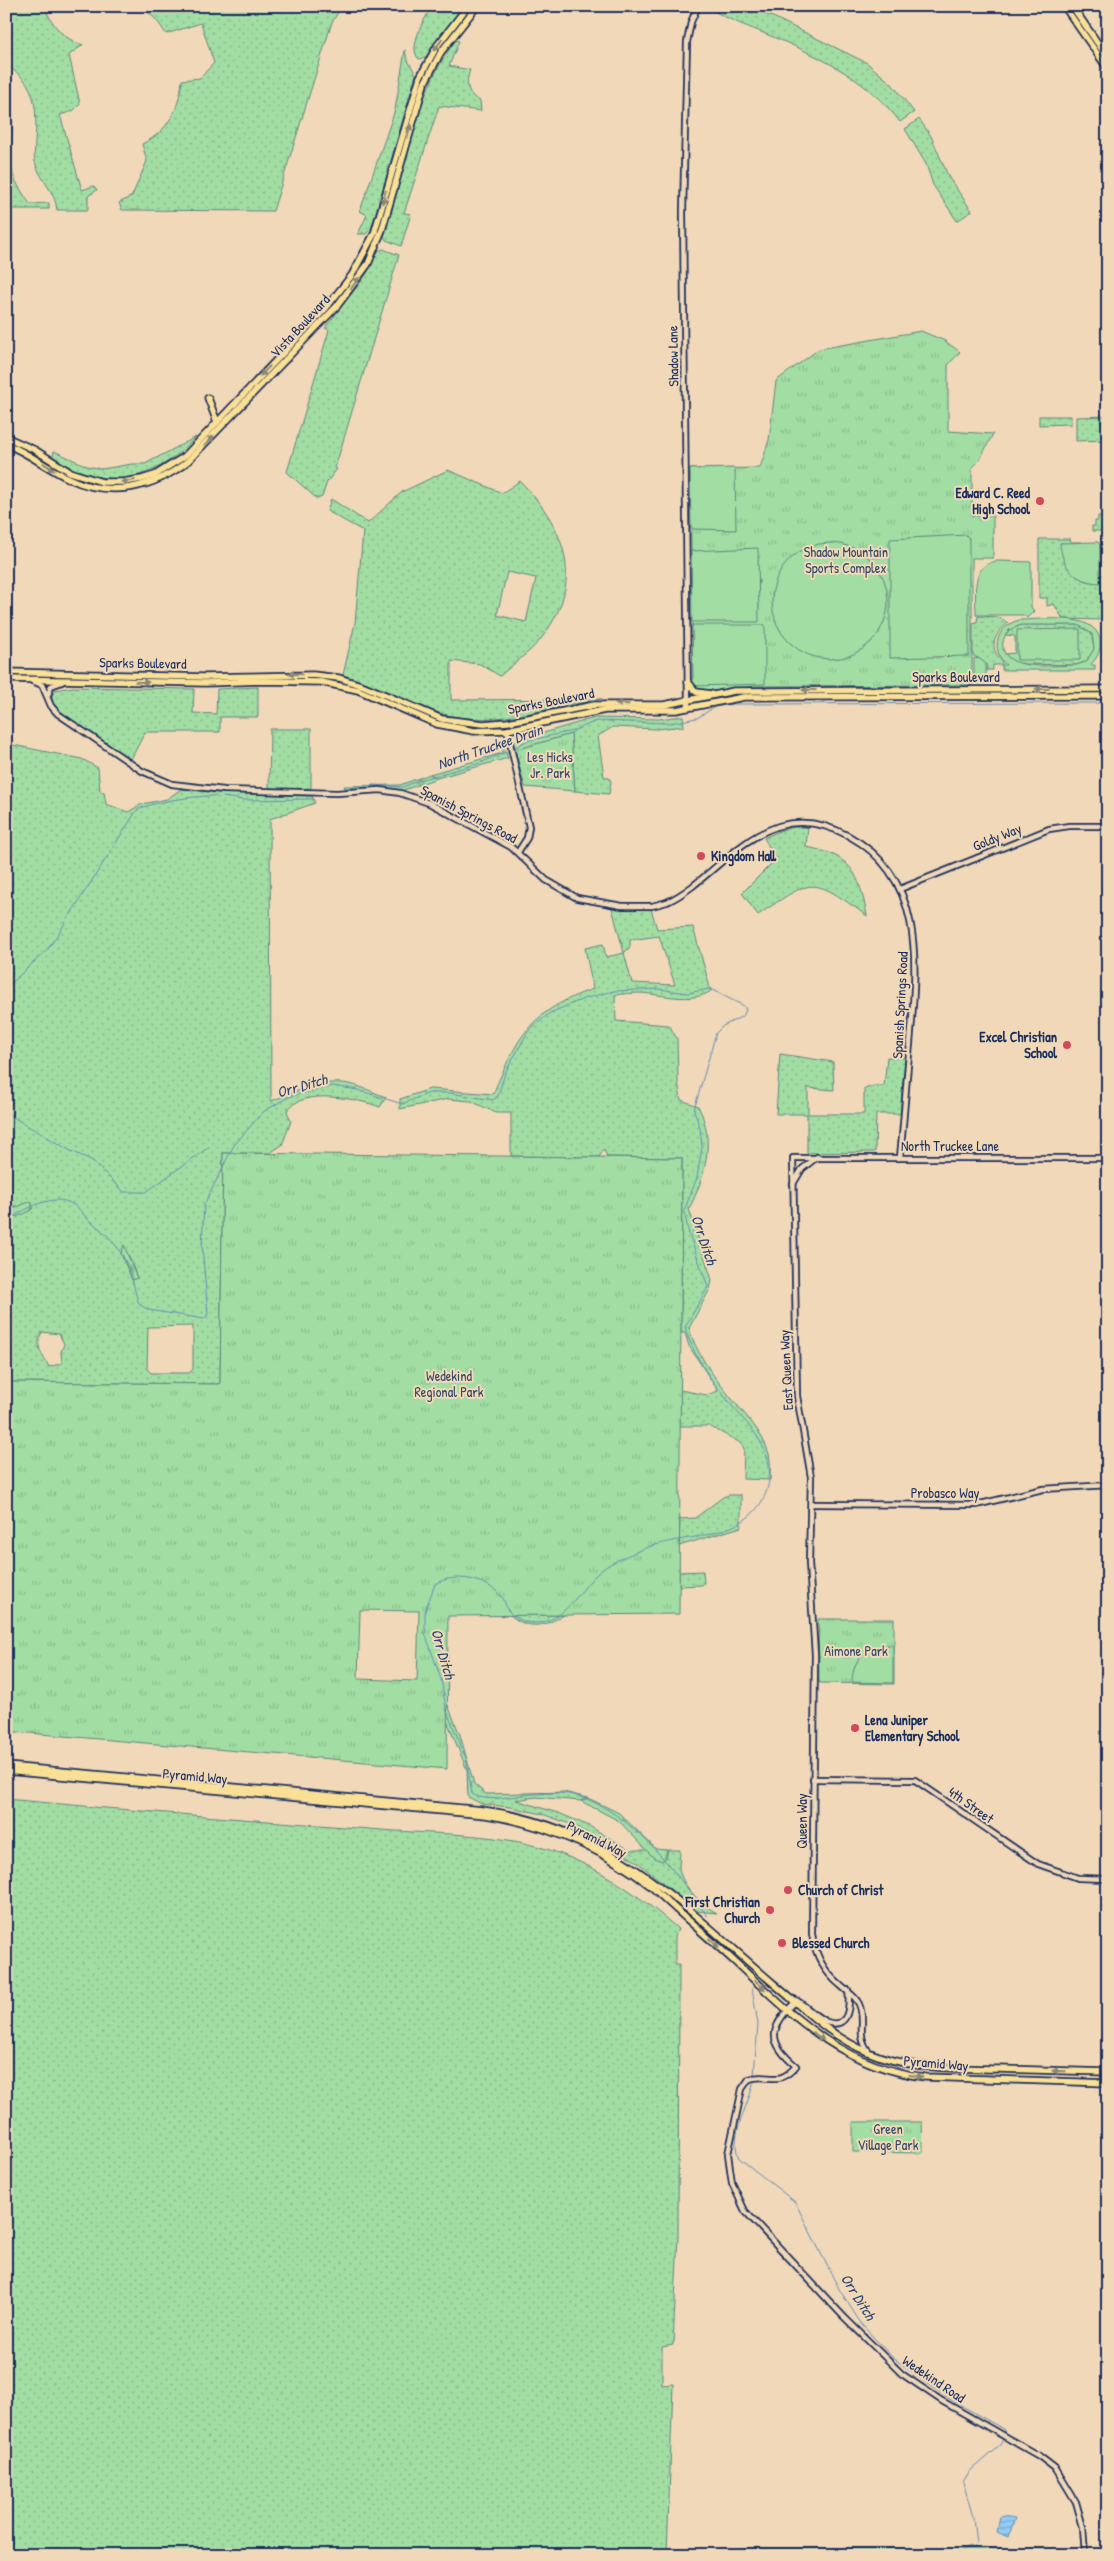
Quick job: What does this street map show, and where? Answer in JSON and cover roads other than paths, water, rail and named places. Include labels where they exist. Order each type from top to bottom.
[{"type":"main road","name":"Vista Boulevard","points":[[9,438],[77,475],[102,482],[131,482],[155,475],[175,463],[326,308],[360,263],[376,226],[420,77],[437,46],[468,6]]},
{"type":"main road","name":"Vista Boulevard","points":[[6,444],[32,456],[71,480],[106,489],[127,489],[148,484],[168,475],[188,461],[337,306],[368,264],[382,230],[424,84],[441,52],[477,6]]},
{"type":"main road","points":[[1064,6],[1108,68]]},
{"type":"main road","points":[[1072,6],[1108,58]]},
{"type":"main road","points":[[208,398],[217,422]]},
{"type":"main road","points":[[47,673],[52,676],[112,681]]},
{"type":"main road","name":"Sparks Boulevard","points":[[6,676],[47,673],[205,677],[313,675],[339,678],[364,686],[442,719],[484,724],[508,722],[606,704],[664,705],[715,694],[747,690],[1108,689]]},
{"type":"main road","name":"Sparks Boulevard","points":[[6,676],[21,679],[112,681],[321,682],[358,690],[449,727],[474,731],[507,730],[599,711],[666,711],[744,697],[1108,696]]},
{"type":"main road","points":[[688,682],[696,692],[715,694]]},
{"type":"main road","points":[[958,696],[966,689]]},
{"type":"main road","points":[[836,696],[852,690]]},
{"type":"main road","points":[[484,724],[507,730],[510,726],[569,710]]},
{"type":"main road","name":"Pyramid Way","points":[[6,1766],[482,1810],[540,1822],[586,1839],[631,1864],[834,2034],[870,2053],[897,2062],[940,2068],[1108,2072]]},
{"type":"main road","name":"Pyramid Way","points":[[6,1771],[486,1815],[548,1829],[605,1854],[640,1877],[787,2010],[819,2036],[839,2049],[872,2065],[901,2074],[937,2078],[1106,2083]]},
{"type":"street","name":"Shadow Lane","points":[[688,708],[683,212],[687,42],[691,22],[698,6]]},
{"type":"street","name":"Spanish Springs Road","points":[[21,679],[42,685],[48,699],[58,714],[136,768],[160,781],[183,787],[219,790],[337,793],[380,790],[400,793],[430,804],[518,852],[546,880],[577,898],[603,904],[652,906],[674,898],[737,849],[762,833],[781,826],[809,824],[836,830],[862,844],[886,867],[900,889],[912,929],[916,961],[900,1157]]},
{"type":"street","points":[[48,699],[48,690],[52,684],[71,680]]},
{"type":"street","points":[[507,730],[529,827],[526,842],[518,852]]},
{"type":"street","name":"Goldy Way","points":[[900,889],[1039,832],[1069,826],[1108,826]]},
{"type":"street","points":[[793,1185],[802,1169],[817,1157]]},
{"type":"street","name":"North Truckee Lane","points":[[793,1158],[1108,1158]]},
{"type":"street","name":"East Queen Way","points":[[793,1158],[797,1396],[810,1464],[811,1504],[808,1563],[814,1639]]},
{"type":"street","name":"Probasco Way","points":[[811,1504],[976,1505],[1043,1489],[1108,1485]]},
{"type":"street","name":"Queen Way","points":[[814,1639],[813,1941],[818,1956],[828,1973],[852,1994],[861,2009],[861,2037],[870,2053]]},
{"type":"street","name":"4th Street","points":[[813,1779],[916,1780],[1038,1864],[1078,1878],[1108,1879]]},
{"type":"street","points":[[788,1995],[807,2005],[826,2021],[832,2023],[843,2020],[849,2012],[850,2000],[848,1990]]},
{"type":"street","points":[[787,2010],[795,2002]]},
{"type":"street","name":"Wedekind Road","points":[[787,2010],[777,2023],[774,2037],[779,2052],[796,2066],[787,2076],[782,2078],[748,2079],[742,2089],[728,2154],[732,2183],[745,2211],[844,2316],[902,2374],[942,2401],[1039,2456],[1056,2469],[1073,2495],[1081,2516],[1085,2555]]},
{"type":"water","points":[[1000,2517],[1015,2518],[1009,2537],[997,2532]]},
{"type":"waterway","points":[[513,749],[526,741],[573,731],[596,721],[670,723],[697,718],[715,707],[733,704],[1108,703]]},
{"type":"waterway","name":"North Truckee Drain","points":[[346,788],[373,785],[403,787],[419,780],[477,764],[509,751]]},
{"type":"waterway","name":"North Truckee Drain","points":[[70,915],[137,810],[152,804],[216,796]]},
{"type":"waterway","name":"North Truckee Drain","points":[[223,797],[243,800],[313,799]]},
{"type":"waterway","name":"North Truckee Drain","points":[[6,988],[47,950],[66,922]]},
{"type":"waterway","name":"Orr Ditch","points":[[6,1221],[30,1207],[48,1201],[66,1201],[79,1209],[113,1242],[129,1268],[140,1305],[149,1310],[204,1319],[208,1314],[202,1246],[204,1205],[234,1145],[263,1112],[288,1097],[333,1086],[358,1090],[402,1104],[429,1093],[450,1093],[493,1100],[498,1096],[505,1073],[529,1030],[550,1013],[583,999],[614,991],[659,989],[687,993],[710,989],[744,1006],[746,1010],[743,1016],[723,1026],[716,1033],[694,1110],[700,1128],[702,1147],[697,1178],[684,1211],[689,1234],[708,1287],[685,1327],[696,1354],[707,1372],[718,1389],[753,1431],[766,1454],[770,1474],[769,1484],[762,1502],[749,1516],[729,1528],[702,1536],[662,1543],[626,1556],[611,1564],[601,1570],[562,1612],[544,1622],[530,1623],[519,1619],[509,1612],[504,1601],[495,1590],[479,1582],[461,1578],[451,1578],[435,1584],[425,1611],[425,1633],[441,1679],[446,1709],[466,1758],[472,1794],[479,1797],[495,1798],[562,1793],[578,1796],[598,1804],[616,1815],[651,1845],[682,1881],[707,1916]]},
{"type":"waterway","points":[[6,1113],[69,1150],[93,1161],[124,1192],[146,1192],[209,1147]]},
{"type":"waterway","name":"Orr Ditch","points":[[752,1988],[758,2024],[754,2075]]},
{"type":"waterway","name":"Orr Ditch","points":[[754,2079],[736,2139],[736,2149],[739,2158],[795,2202],[839,2289],[862,2325],[892,2357],[946,2397],[1003,2429],[1006,2434],[1000,2445],[969,2472],[963,2482],[973,2517],[976,2544],[973,2547],[968,2546],[957,2555]]},
{"type":"place","name":"Edward C. Reed High School","points":[[1040,501]]},
{"type":"place","name":"Kingdom Hall","points":[[701,856]]},
{"type":"place","name":"Excel Christian School","points":[[1067,1045]]},
{"type":"place","name":"Lena Juniper Elementary School","points":[[855,1728]]},
{"type":"place","name":"Church of Christ","points":[[788,1890]]},
{"type":"place","name":"First Christian Church","points":[[770,1910]]},
{"type":"place","name":"Blessed Church","points":[[782,1943]]},
{"type":"park label","name":"Shadow Mountain Sports Complex","points":[[846,560]]},
{"type":"park label","name":"Les Hicks Jr. Park","points":[[550,766]]},
{"type":"park label","name":"Wedekind Regional Park","points":[[449,1384]]},
{"type":"park label","name":"Aimone Park","points":[[856,1651]]},
{"type":"park label","name":"Green Village Park","points":[[888,2138]]}]
